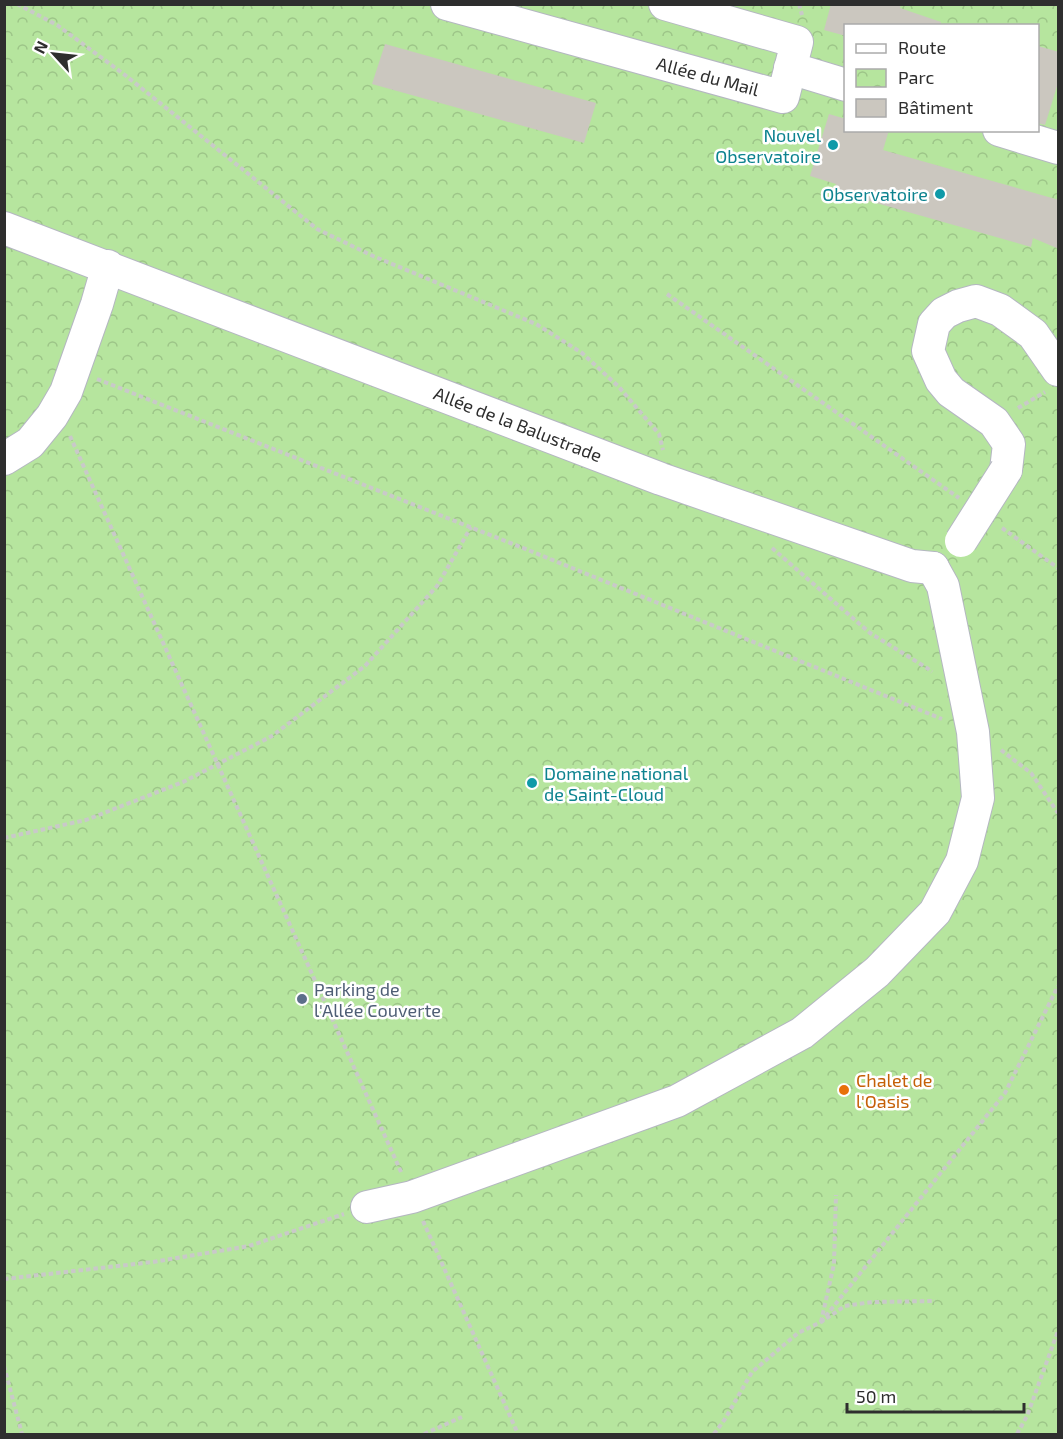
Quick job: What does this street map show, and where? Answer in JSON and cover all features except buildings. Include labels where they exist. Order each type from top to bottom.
[{"type":"street","name":"Allée du Mail","points":[[447,4],[783,96],[797,42],[665,4]]},
{"type":"street","points":[[790,68],[844,84]]},
{"type":"street","points":[[1006,132],[1059,148]]},
{"type":"street","name":"Allée de la Balustrade","points":[[4,228],[661,479],[912,566],[933,568]]},
{"type":"street","points":[[4,459],[30,443],[57,408],[66,392],[108,266]]},
{"type":"street","points":[[367,1207],[412,1197],[677,1101],[802,1033],[877,972],[935,912],[962,861],[978,798],[973,732],[944,586],[933,568],[961,541],[1006,470],[1009,444],[994,422],[951,392],[941,380],[928,351],[934,324],[944,313],[976,301],[1000,310],[1033,334],[1054,380]]},
{"type":"path","points":[[17,4],[57,25],[125,75],[317,229],[373,256],[536,324],[582,352],[619,387],[659,434],[665,456],[661,479]]},
{"type":"path","points":[[667,294],[967,503]]},
{"type":"path","points":[[75,369],[471,527],[973,732],[989,741],[1031,773],[1059,813]]},
{"type":"path","points":[[994,422],[1054,380]]},
{"type":"path","points":[[57,408],[518,1434]]},
{"type":"path","points":[[994,523],[1059,568]]},
{"type":"path","points":[[4,837],[86,820],[183,782],[273,736],[366,666],[437,586],[471,527]]},
{"type":"path","points":[[768,545],[870,633],[933,674]]},
{"type":"path","points":[[820,1322],[1005,1093],[1059,986]]},
{"type":"path","points":[[820,1322],[834,1264],[836,1195]]},
{"type":"path","points":[[4,1279],[153,1262],[249,1246],[367,1207]]},
{"type":"path","points":[[714,1434],[752,1372],[798,1333],[845,1306],[872,1302],[935,1301]]},
{"type":"path","points":[[1017,1434],[1027,1416],[1059,1331]]},
{"type":"path","points":[[4,1366],[22,1434]]},
{"type":"path","points":[[424,1434],[462,1417]]},
{"type":"green space","name":"Domaine national de Saint-Cloud","points":[[5,5],[1058,5],[1058,1434],[5,1434]]},
{"type":"place","name":"Nouvel Observatoire","points":[[833,145]]},
{"type":"place","name":"Observatoire","points":[[940,194]]},
{"type":"place","name":"Domaine national de Saint-Cloud","points":[[532,783]]},
{"type":"place","name":"Parking de l'Allée Couverte","points":[[302,999]]},
{"type":"place","name":"Chalet de l'Oasis","points":[[844,1090]]}]
